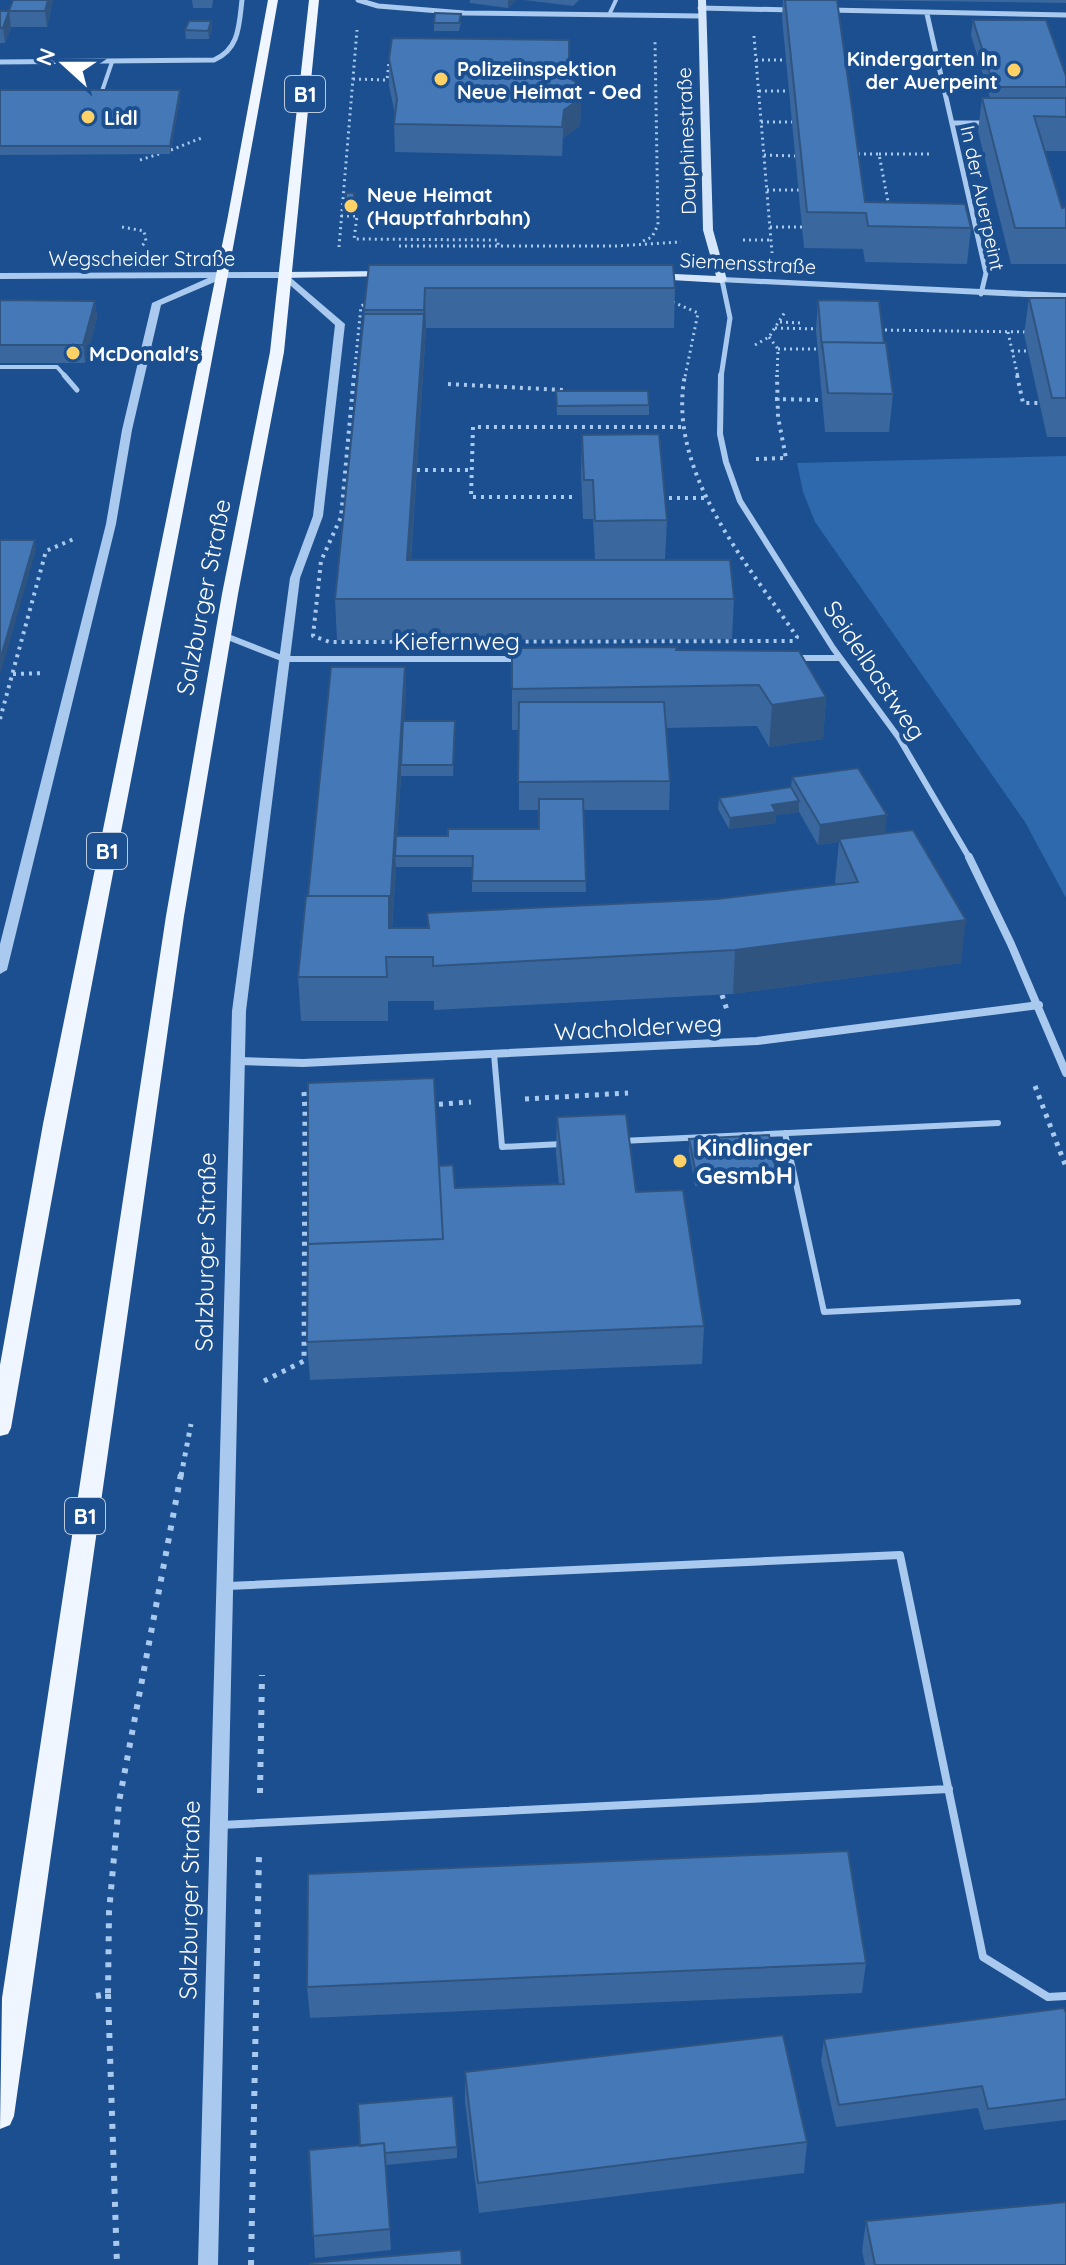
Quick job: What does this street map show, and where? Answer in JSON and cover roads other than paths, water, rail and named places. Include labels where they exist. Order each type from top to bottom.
[{"type":"main road","name":"Salzburger Straße","points":[[0,1428],[53,1124],[256,104],[273,0]]},
{"type":"main road","name":"Salzburger Straße","points":[[0,2116],[112,1328],[175,916],[223,635],[277,352],[314,0]]},
{"type":"main road","name":"Dauphinestraße","points":[[701,8],[708,230],[722,280]]},
{"type":"main road","points":[[284,275],[405,274]]},
{"type":"main road","name":"Siemensstraße","points":[[643,275],[722,280]]},
{"type":"street","points":[[0,62],[197,62],[223,58],[231,53],[236,44],[242,0]]},
{"type":"street","points":[[358,0],[366,5],[447,12],[653,15],[701,8],[795,10]]},
{"type":"street","points":[[824,10],[1066,15]]},
{"type":"street","name":"In der Auerpeint","points":[[927,14],[986,273],[981,294]]},
{"type":"street","points":[[952,123],[989,123]]},
{"type":"street","points":[[0,970],[111,524],[127,430],[157,303],[222,275]]},
{"type":"street","name":"Wegscheider Straße","points":[[0,276],[284,275]]},
{"type":"street","name":"Salzburger Straße","points":[[208,2265],[239,1011],[295,578],[318,516],[340,324],[284,275]]},
{"type":"street","name":"Siemensstraße","points":[[722,280],[1066,296]]},
{"type":"street","name":"Seidelbastweg","points":[[722,280],[733,310],[732,330],[721,373],[717,425],[724,460],[750,517],[840,658],[898,737],[980,876],[1039,1005],[1066,1073]]},
{"type":"street","name":"Kiefernweg","points":[[223,635],[284,659],[529,659]]},
{"type":"street","points":[[780,658],[840,658]]},
{"type":"street","name":"Wacholderweg","points":[[238,1061],[303,1063],[757,1041],[1039,1005]]},
{"type":"lane","points":[[609,15],[616,0]]},
{"type":"lane","points":[[100,97],[112,62]]},
{"type":"lane","points":[[0,367],[57,367],[77,390]]},
{"type":"lane","points":[[494,1054],[502,1147],[565,1144]]},
{"type":"lane","points":[[612,1141],[998,1123]]},
{"type":"lane","points":[[785,1133],[824,1312],[1018,1302]]},
{"type":"lane","points":[[224,1586],[900,1555],[983,1957],[1048,1997],[1066,1996]]},
{"type":"lane","points":[[219,1825],[949,1789]]},
{"type":"place","name":"Kindergarten In der Auerpeint","points":[[1014,70]]},
{"type":"place","name":"Polizeiinspektion Neue Heimat - Oed","points":[[441,79]]},
{"type":"place","name":"Lidl","points":[[88,117]]},
{"type":"place","name":"Neue Heimat (Hauptfahrbahn)","points":[[351,206]]},
{"type":"place","name":"McDonald's","points":[[73,353]]},
{"type":"place","name":"Kindlinger GesmbH","points":[[680,1161]]}]
